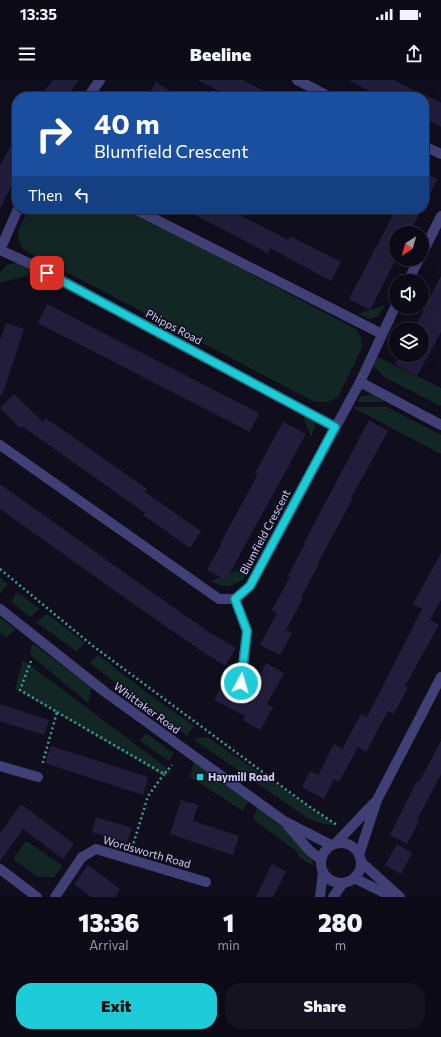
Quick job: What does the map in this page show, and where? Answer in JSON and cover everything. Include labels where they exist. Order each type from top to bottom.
[{"type":"street","points":[[92,92],[100,80]]},
{"type":"street","points":[[297,80],[320,92]]},
{"type":"street","points":[[429,148],[441,154]]},
{"type":"street","points":[[0,250],[16,214]]},
{"type":"street","points":[[145,214],[382,334]]},
{"type":"street","points":[[429,240],[441,216]]},
{"type":"street","name":"Phipps Road","points":[[0,250],[33,265],[335,427]]},
{"type":"street","name":"Blumfield Crescent","points":[[235,599],[250,586],[360,382],[392,314]]},
{"type":"street","points":[[360,382],[441,425]]},
{"type":"street","points":[[0,445],[219,599],[235,599],[247,631],[241,683]]},
{"type":"street","name":"Whittaker Road","points":[[0,609],[105,692],[284,821],[333,844]]},
{"type":"street","points":[[377,800],[322,854],[321,866],[323,872],[331,881],[342,883],[354,878],[358,874],[360,858],[377,800],[441,677]]},
{"type":"street","points":[[0,766],[38,777]]},
{"type":"street","name":"Whittaker Road","points":[[284,821],[309,850],[321,860]]},
{"type":"street","points":[[333,844],[343,842],[350,844],[356,849],[360,858],[400,897]]},
{"type":"street","name":"Wordsworth Road","points":[[55,897],[82,857],[96,849],[206,882]]},
{"type":"street","points":[[0,869],[37,897]]},
{"type":"street","points":[[320,897],[323,872]]},
{"type":"street","points":[[354,878],[393,897]]},
{"type":"street","points":[[333,897],[342,883]]},
{"type":"path","points":[[0,569],[93,646],[307,805],[347,831]]},
{"type":"path","points":[[31,661],[20,690],[164,774]]},
{"type":"path","points":[[38,777],[58,712]]},
{"type":"path","points":[[128,859],[148,796],[172,765]]},
{"type":"green space","points":[[26,214],[137,214],[356,329],[361,337],[362,348],[338,397],[328,402],[315,402],[24,250],[20,244],[18,234]]},
{"type":"green space","points":[[20,262],[31,267],[31,270],[35,273],[0,283],[0,272],[7,265]]},
{"type":"green space","points":[[385,305],[378,316],[371,319],[358,314]]},
{"type":"green space","points":[[378,357],[441,388],[441,406],[384,377],[373,365]]},
{"type":"green space","points":[[372,394],[385,402],[357,402],[360,397]]},
{"type":"green space","points":[[352,407],[387,407],[441,435],[441,454]]},
{"type":"green space","points":[[301,411],[313,418],[315,426],[311,438]]},
{"type":"green space","points":[[252,565],[243,580],[230,586],[222,586],[211,581]]},
{"type":"green space","points":[[0,577],[8,584],[1,593],[0,592]]},
{"type":"green space","points":[[17,592],[40,609],[30,617],[11,602]]},
{"type":"green space","points":[[47,614],[85,643],[76,651],[36,622]]},
{"type":"green space","points":[[0,617],[16,630],[6,637],[0,632]]},
{"type":"green space","points":[[32,643],[92,688],[88,703],[30,655]]},
{"type":"green space","points":[[98,655],[154,698],[194,726],[187,736],[90,663]]},
{"type":"green space","points":[[23,660],[171,771],[165,777],[15,689]]},
{"type":"green space","points":[[146,733],[174,754],[169,761],[140,741]]},
{"type":"green space","points":[[207,737],[336,825],[324,824],[307,818],[193,739]]},
{"type":"green space","points":[[194,762],[248,801],[243,811],[190,777]]},
{"type":"green space","points":[[258,805],[285,825],[309,852],[314,866],[300,858],[296,851],[253,819]]},
{"type":"green space","points":[[26,841],[63,866],[54,877],[38,877],[13,859]]},
{"type":"building","points":[[53,80],[79,80],[71,92],[44,92]]},
{"type":"building","points":[[198,80],[243,80],[266,92],[221,92]]},
{"type":"building","points":[[349,80],[394,80],[416,92],[372,92]]},
{"type":"building","points":[[156,82],[172,92],[150,92]]},
{"type":"building","points":[[429,97],[441,103],[441,127],[429,121]]},
{"type":"building","points":[[12,143],[12,185],[0,209],[0,166]]},
{"type":"building","points":[[429,174],[438,179],[429,196]]},
{"type":"building","points":[[194,214],[239,214],[288,240],[290,236],[341,262],[331,281],[270,248],[268,253]]},
{"type":"building","points":[[393,214],[419,214],[413,226],[389,226],[389,266],[392,266],[370,310],[349,299]]},
{"type":"building","points":[[441,276],[441,332],[429,354],[429,322],[418,322],[422,314],[429,314],[429,300]]},
{"type":"building","points":[[47,304],[259,413],[250,432],[38,323]]},
{"type":"building","points":[[6,323],[24,329],[2,396],[0,395],[0,340]]},
{"type":"building","points":[[396,362],[425,362],[417,376],[395,364]]},
{"type":"building","points":[[14,394],[43,422],[46,418],[147,489],[145,492],[201,531],[190,548],[143,515],[145,513],[22,426],[20,428],[0,408]]},
{"type":"building","points":[[369,420],[388,431],[351,498],[353,498],[301,597],[303,598],[286,630],[292,633],[280,655],[260,645],[277,613],[272,610],[290,577],[288,576],[305,544],[304,543]]},
{"type":"building","points":[[283,422],[306,434],[226,580],[207,570],[258,474],[255,473]]},
{"type":"building","points":[[0,484],[212,634],[236,648],[225,666],[138,607],[0,509]]},
{"type":"building","points":[[441,553],[441,600],[430,620],[439,625],[405,686],[408,687],[394,714],[388,711],[366,752],[358,747],[339,782],[334,779],[324,799],[302,787],[310,771],[318,775],[334,744],[342,749],[361,714],[367,717],[422,609],[413,604]]},
{"type":"building","points":[[266,663],[284,673],[267,704],[273,707],[260,730],[243,720],[245,716],[214,700],[226,677],[235,681],[237,688],[241,689],[246,687],[252,691]]},
{"type":"building","points":[[0,704],[49,720],[44,735],[0,721]]},
{"type":"building","points":[[441,741],[441,774],[417,820],[419,821],[407,844],[390,835],[417,781],[419,782]]},
{"type":"building","points":[[51,746],[148,777],[143,795],[45,763]]},
{"type":"building","points":[[181,800],[198,805],[193,821],[239,836],[233,855],[170,834]]},
{"type":"building","points":[[21,804],[74,844],[63,859],[23,829],[0,861],[0,833]]},
{"type":"building","points":[[96,817],[132,828],[127,843],[92,832]]},
{"type":"building","points":[[397,844],[412,853],[401,874],[385,865]]},
{"type":"building","points":[[272,864],[286,871],[273,897],[256,897]]},
{"type":"building","points":[[88,865],[120,889],[115,897],[91,897],[74,884]]},
{"type":"place","name":"Haymill Road","points":[[200,777]]},
{"type":"route","points":[[47,273],[335,427],[250,586],[235,599],[247,631],[241,683]]}]
